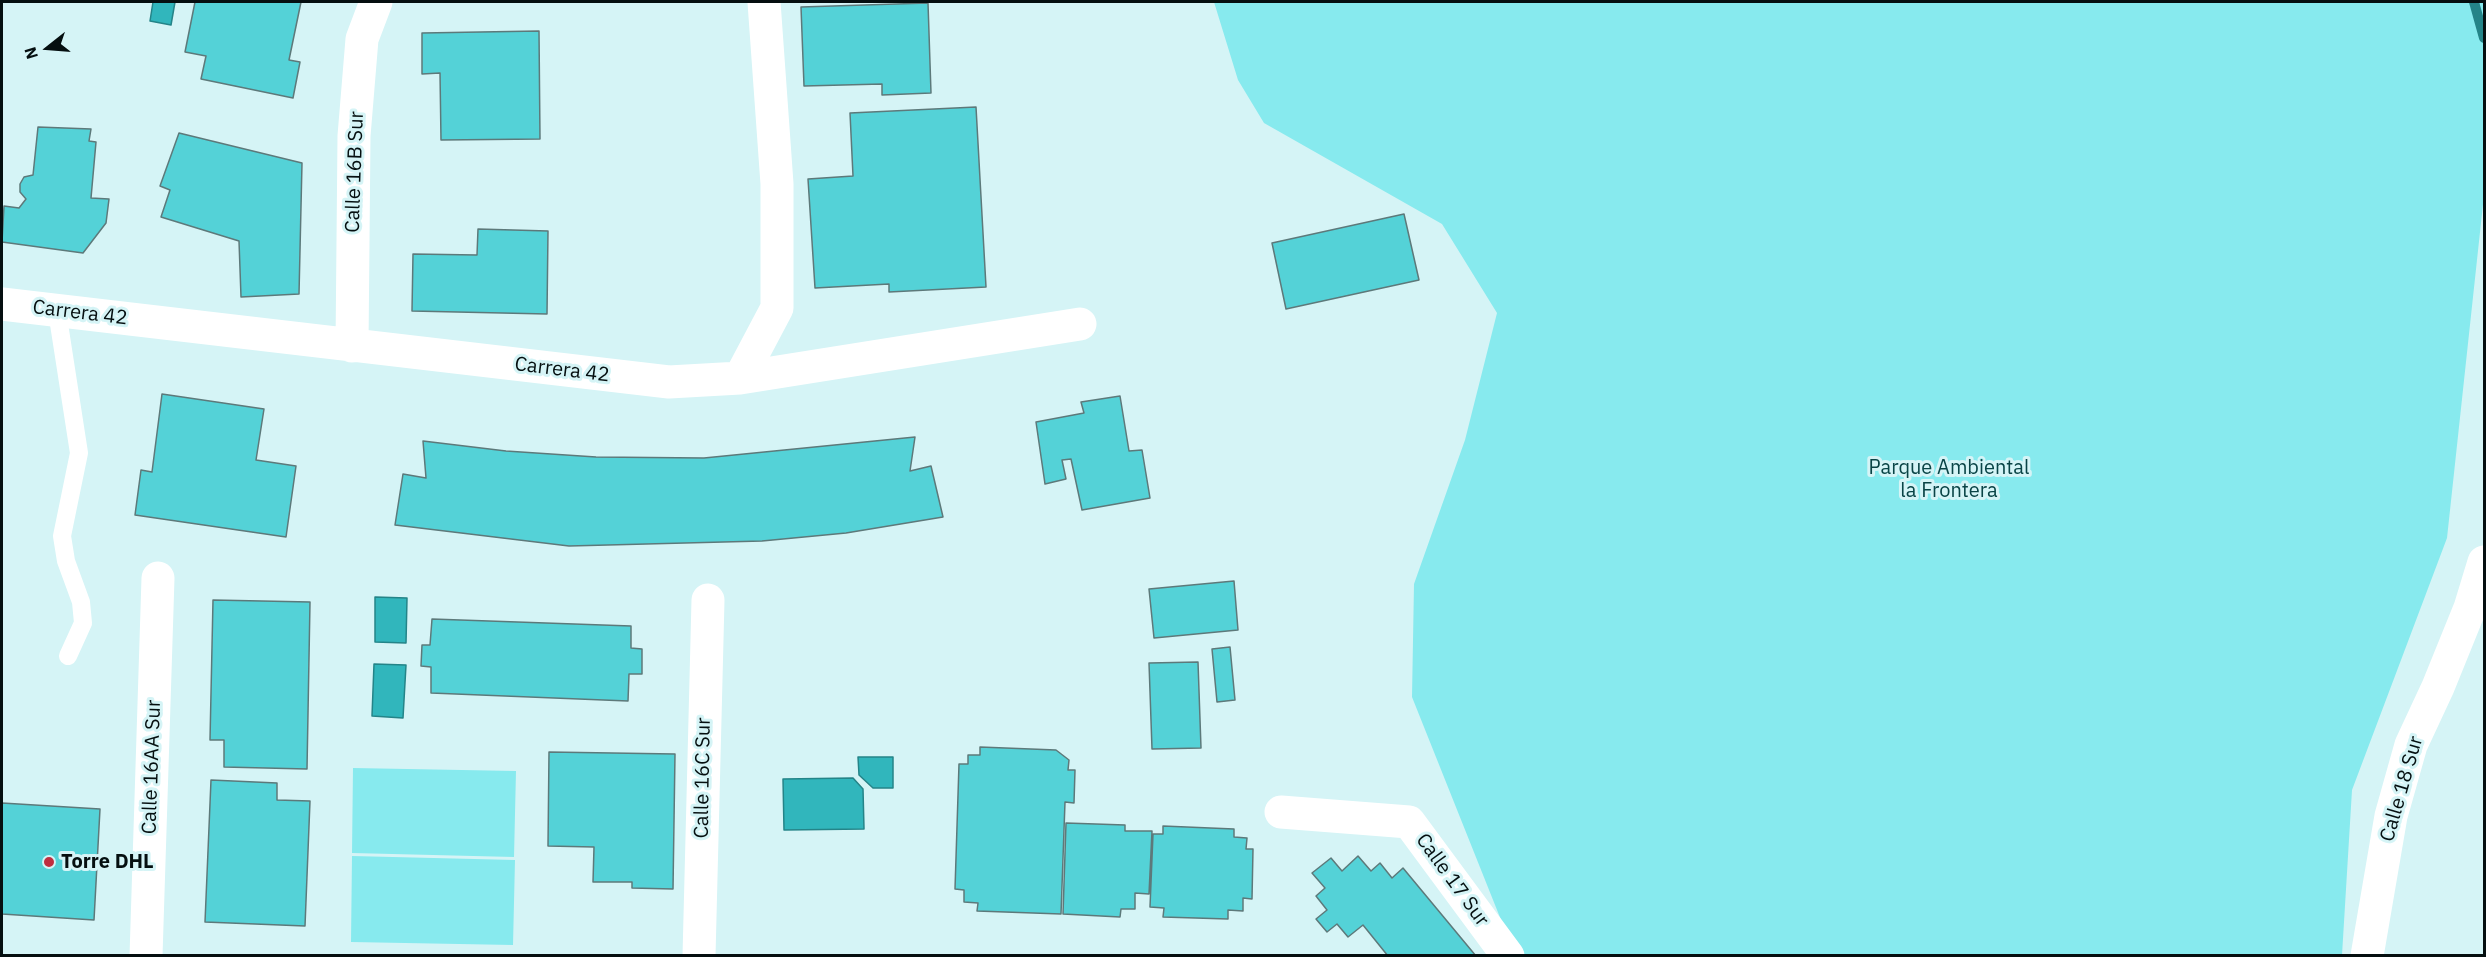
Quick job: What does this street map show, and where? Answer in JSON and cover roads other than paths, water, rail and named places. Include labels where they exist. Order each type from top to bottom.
[{"type":"street","name":"Calle 16B Sur","points":[[352,346],[354,136],[362,39],[376,2]]},
{"type":"street","points":[[740,378],[777,308],[777,184],[764,2]]},
{"type":"street","name":"Carrera 42","points":[[2,304],[669,382],[740,378],[1080,324]]},
{"type":"street","name":"Calle 18 Sur","points":[[2367,956],[2391,816],[2411,745],[2438,687],[2470,608],[2484,562]]},
{"type":"street","name":"Calle 16AA Sur","points":[[146,956],[158,578]]},
{"type":"street","name":"Calle 16C Sur","points":[[699,956],[708,600]]},
{"type":"street","name":"Calle 17 Sur","points":[[1281,812],[1409,822],[1508,956]]},
{"type":"lane","points":[[57,311],[79,453],[62,536],[66,561],[81,602],[83,623],[68,656]]},
{"type":"waterway","points":[[2474,2],[2484,38]]},
{"type":"place","name":"Torre DHL","points":[[49,862]]},
{"type":"park label","name":"Parque Ambiental la Frontera","points":[[1949,480]]}]
